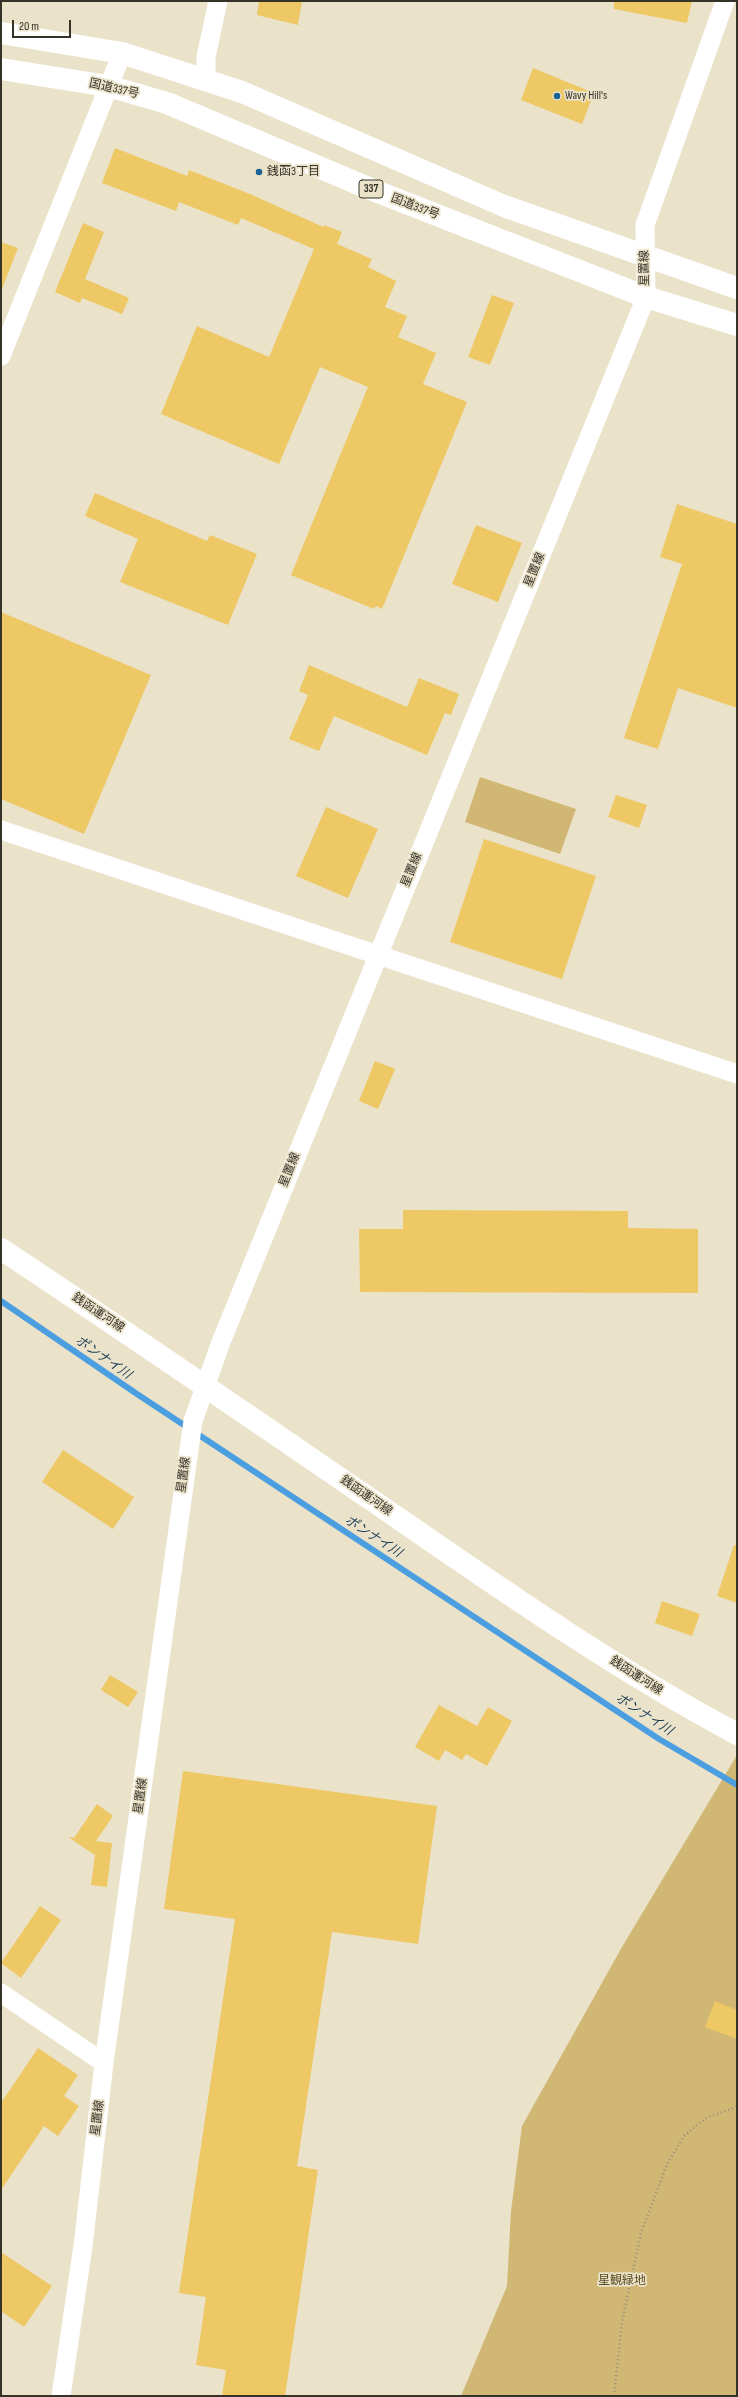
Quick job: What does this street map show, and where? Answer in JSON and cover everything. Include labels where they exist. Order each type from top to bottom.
[{"type":"main road","points":[[1,33],[122,53],[242,92],[504,206],[737,288]]},
{"type":"main road","name":"国道337号","points":[[1,69],[108,86],[167,103],[373,190],[646,297],[737,325]]},
{"type":"main road","name":"銭函運河線","points":[[1,1249],[207,1386],[513,1598],[673,1700],[737,1734]]},
{"type":"street","points":[[206,80],[206,57],[218,1]]},
{"type":"street","name":"星置線","points":[[61,2396],[83,2246],[104,2063],[188,1446],[193,1421],[207,1386],[221,1342],[646,297],[644,255],[645,225],[725,1]]},
{"type":"street","points":[[1,356],[122,53]]},
{"type":"street","points":[[1,830],[737,1074]]},
{"type":"street","points":[[1,1992],[104,2063]]},
{"type":"path","points":[[614,2396],[622,2322],[641,2233],[667,2164],[684,2136],[706,2118],[737,2107]]},
{"type":"green space","points":[[480,777],[576,809],[560,854],[465,822]]},
{"type":"green space","name":"星観緑地","points":[[737,1755],[737,2396],[461,2396],[507,2286],[511,2211],[522,2126],[622,1947]]},
{"type":"building","points":[[259,1],[302,1],[298,25],[257,15]]},
{"type":"building","points":[[614,1],[692,1],[687,23],[614,9]]},
{"type":"building","name":"Wavy Hill's","points":[[533,68],[594,93],[582,124],[521,100]]},
{"type":"building","points":[[115,148],[187,176],[189,170],[250,194],[323,227],[324,225],[342,232],[337,244],[372,259],[368,267],[396,281],[385,307],[407,316],[398,337],[436,353],[423,384],[467,402],[382,609],[376,606],[374,609],[291,575],[368,387],[320,367],[279,464],[161,414],[197,326],[269,357],[314,249],[241,218],[238,225],[179,202],[176,211],[102,183]]},
{"type":"building","points":[[83,223],[104,232],[85,279],[129,298],[122,314],[82,298],[80,303],[55,292]]},
{"type":"building","points":[[1,242],[18,248],[2,289],[1,289]]},
{"type":"building","points":[[492,295],[514,303],[490,365],[468,357]]},
{"type":"building","points":[[95,493],[207,541],[210,535],[257,554],[228,625],[120,582],[138,539],[85,516]]},
{"type":"building","points":[[677,504],[737,524],[737,708],[678,688],[658,749],[624,738],[682,564],[660,557]]},
{"type":"building","points":[[476,525],[522,543],[498,602],[452,584]]},
{"type":"building","points":[[1,612],[151,675],[84,834],[1,799]]},
{"type":"building","points":[[309,665],[407,707],[419,678],[459,694],[451,715],[445,713],[427,755],[334,716],[319,751],[289,739],[308,695],[299,691]]},
{"type":"building","points":[[616,795],[647,805],[639,828],[608,817]]},
{"type":"building","points":[[326,807],[378,829],[348,898],[296,876]]},
{"type":"building","points":[[484,839],[596,876],[562,979],[450,942]]},
{"type":"building","points":[[375,1061],[395,1069],[378,1109],[359,1101]]},
{"type":"building","points":[[403,1210],[628,1211],[628,1228],[698,1229],[698,1293],[360,1292],[359,1229],[403,1229]]},
{"type":"building","points":[[63,1450],[134,1497],[113,1529],[42,1482]]},
{"type":"building","points":[[734,1545],[737,1545],[737,1603],[717,1596]]},
{"type":"building","points":[[662,1601],[700,1614],[692,1636],[655,1623]]},
{"type":"building","points":[[110,1675],[138,1692],[128,1707],[101,1690]]},
{"type":"building","points":[[439,1705],[477,1726],[488,1707],[512,1721],[487,1766],[466,1754],[462,1760],[445,1750],[439,1761],[415,1747]]},
{"type":"building","points":[[183,1771],[437,1806],[418,1944],[332,1932],[297,2166],[318,2170],[285,2396],[222,2396],[226,2370],[196,2365],[206,2297],[179,2293],[235,1919],[164,1909]]},
{"type":"building","points":[[97,1804],[113,1816],[96,1841],[112,1843],[107,1887],[91,1885],[95,1855],[68,1837],[74,1838]]},
{"type":"building","points":[[40,1906],[61,1920],[21,1978],[1,1963]]},
{"type":"building","points":[[715,2001],[737,2010],[737,2039],[705,2027]]},
{"type":"building","points":[[38,2048],[78,2075],[64,2096],[79,2106],[58,2136],[44,2126],[1,2190],[1,2103]]},
{"type":"building","points":[[1,2252],[52,2286],[24,2327],[1,2311]]},
{"type":"waterway","name":"ポンナイ川","points":[[1,1301],[137,1394],[659,1739],[737,1785]]},
{"type":"place","name":"Wavy Hill's","points":[[557,96]]},
{"type":"place","name":"銭函3丁目","points":[[259,172]]}]
